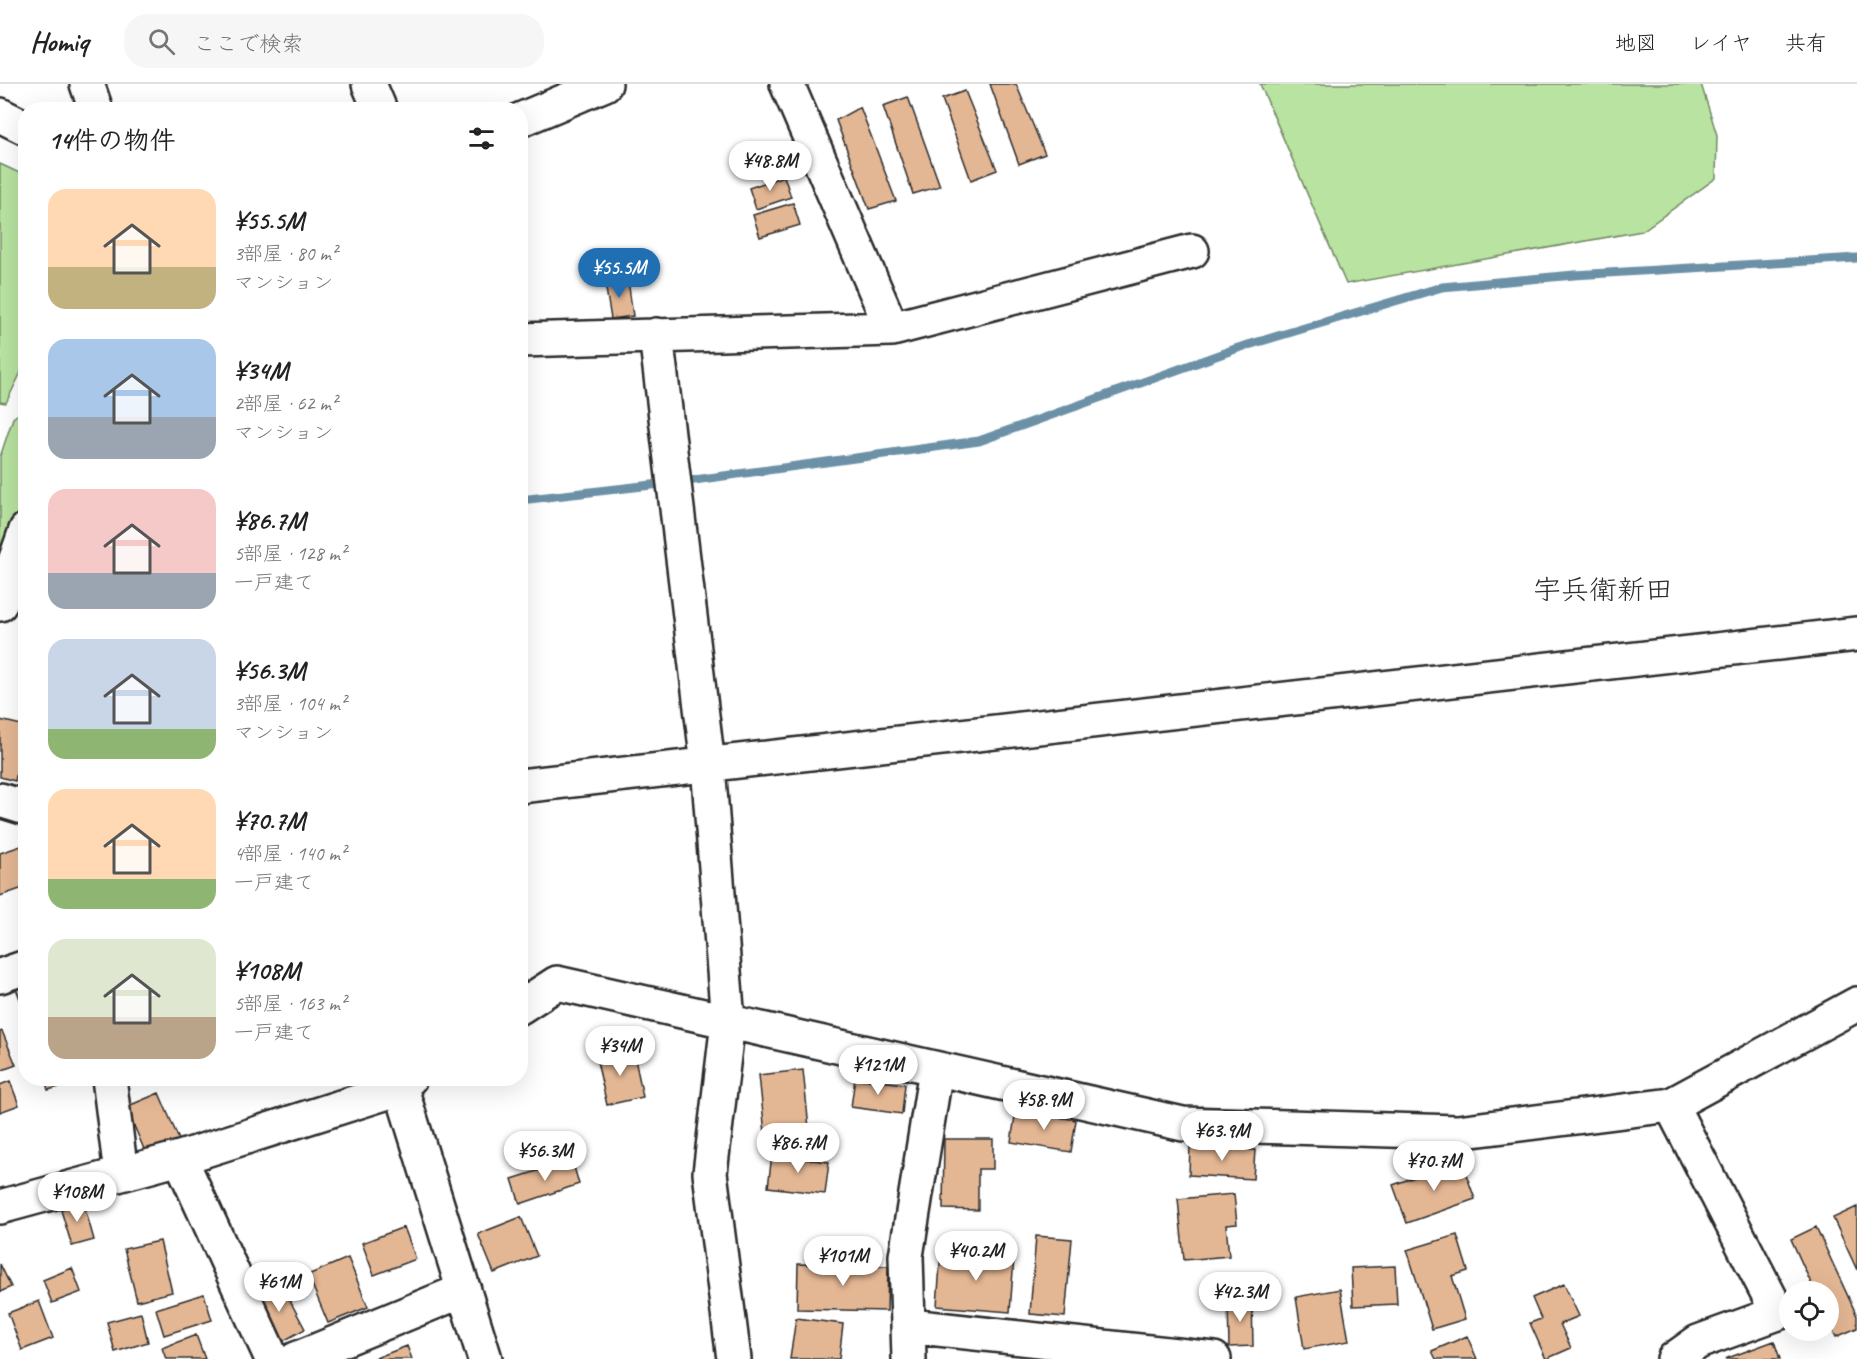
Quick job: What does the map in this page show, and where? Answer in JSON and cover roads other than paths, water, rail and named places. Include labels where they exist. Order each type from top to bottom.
[{"type":"street","points":[[87,84],[93,102]]},
{"type":"street","points":[[369,84],[377,102]]},
{"type":"street","points":[[528,117],[605,84]]},
{"type":"street","points":[[787,84],[892,329]]},
{"type":"street","points":[[0,115],[18,124]]},
{"type":"street","points":[[528,340],[892,329],[1192,251]]},
{"type":"street","points":[[656,335],[708,765],[728,1022],[710,1173],[734,1359]]},
{"type":"street","points":[[0,604],[18,553]]},
{"type":"street","points":[[528,785],[1857,634]]},
{"type":"street","points":[[0,800],[18,806]]},
{"type":"street","points":[[0,976],[18,970]]},
{"type":"street","points":[[528,1002],[557,983],[1183,1124],[1457,1132],[1671,1105],[1857,1004]]},
{"type":"street","points":[[909,1359],[910,1326],[906,1256],[936,1069]]},
{"type":"street","points":[[110,1086],[122,1174]]},
{"type":"street","points":[[0,1207],[180,1158],[388,1092],[396,1086]]},
{"type":"street","points":[[403,1086],[485,1359]]},
{"type":"street","points":[[1671,1105],[1778,1313],[1698,1342],[1674,1359]]},
{"type":"street","points":[[180,1158],[272,1359]]},
{"type":"street","points":[[309,1356],[464,1290]]},
{"type":"street","points":[[910,1326],[1214,1359]]},
{"type":"waterway","points":[[528,499],[687,481],[979,441],[1238,348],[1442,287],[1574,275],[1857,258]]},
{"type":"district","name":"宇兵衛新田","points":[[1603,589]]}]
